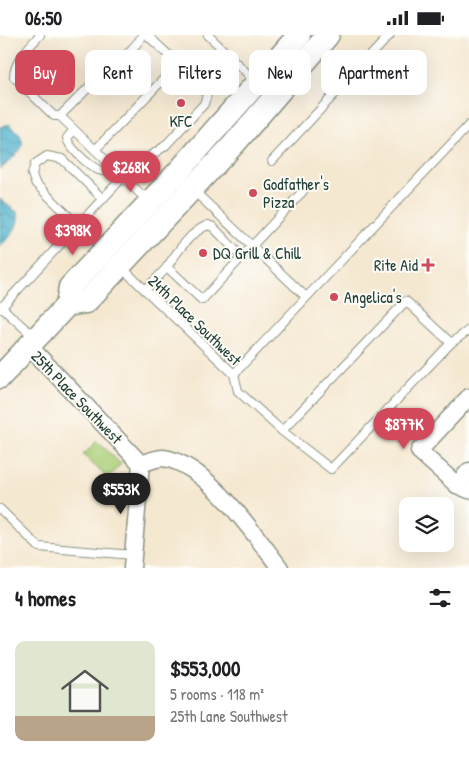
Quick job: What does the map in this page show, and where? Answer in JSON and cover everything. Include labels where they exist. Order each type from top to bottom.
[{"type":"main road","points":[[286,50],[299,35]]},
{"type":"main road","points":[[0,377],[67,305],[70,287],[112,258],[192,188],[323,41]]},
{"type":"main road","points":[[112,258],[149,202],[249,93]]},
{"type":"main road","points":[[234,143],[233,131],[261,101],[260,95]]},
{"type":"street","name":"25th Place Southwest","points":[[32,343],[141,464]]},
{"type":"street","points":[[469,397],[420,451],[463,487],[469,471]]},
{"type":"street","points":[[133,561],[141,464],[161,458],[187,465],[221,495],[280,568]]},
{"type":"lane","points":[[40,35],[25,53],[14,71],[14,77],[54,116],[60,117],[149,202]]},
{"type":"lane","points":[[60,117],[94,81],[104,77],[120,62],[142,35]]},
{"type":"lane","points":[[148,35],[164,50]]},
{"type":"lane","points":[[208,35],[223,50]]},
{"type":"lane","points":[[376,50],[390,35]]},
{"type":"lane","points":[[239,65],[249,75]]},
{"type":"lane","points":[[95,150],[161,82]]},
{"type":"lane","points":[[32,343],[1,307],[103,199],[146,159],[165,145],[204,104],[207,95]]},
{"type":"lane","points":[[272,161],[333,95]]},
{"type":"lane","points":[[234,374],[469,125]]},
{"type":"lane","points":[[74,130],[67,138],[70,145],[97,171],[105,171],[111,166]]},
{"type":"lane","points":[[78,225],[35,183],[32,174],[35,164],[47,156],[58,156],[103,199]]},
{"type":"lane","points":[[192,188],[306,297]]},
{"type":"lane","points":[[167,267],[202,300],[303,191]]},
{"type":"lane","points":[[146,290],[167,267],[179,249],[197,231],[208,225],[213,227],[242,257]]},
{"type":"lane","name":"24th Place Southwest","points":[[112,258],[234,374],[238,391],[282,431],[331,469],[451,343]]},
{"type":"lane","points":[[282,431],[406,301],[451,343],[469,330]]},
{"type":"lane","points":[[0,509],[39,547],[133,561]]},
{"type":"green space","points":[[97,441],[121,464],[108,478],[83,455]]},
{"type":"water","points":[[9,124],[17,131],[22,143],[18,153],[0,170],[0,127]]},
{"type":"water","points":[[0,199],[18,213],[18,218],[14,231],[0,246]]},
{"type":"place","name":"KFC","points":[[181,103]]},
{"type":"place","name":"Godfather's Pizza","points":[[253,193]]},
{"type":"place","name":"DQ Grill & Chill","points":[[203,253]]},
{"type":"place","name":"Rite Aid","points":[[428,265]]},
{"type":"place","name":"Angelica's","points":[[334,297]]}]
